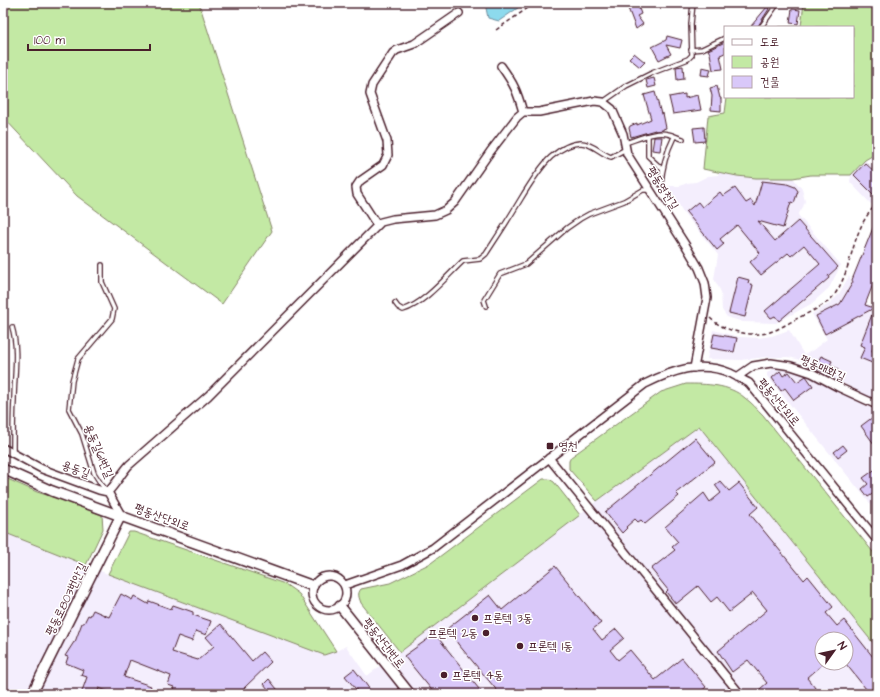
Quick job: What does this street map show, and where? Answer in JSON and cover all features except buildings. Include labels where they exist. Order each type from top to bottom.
[{"type":"street","points":[[377,225],[357,194],[356,187],[360,182],[383,165],[388,155],[387,141],[370,94],[370,90],[393,53],[414,44],[459,13]]},
{"type":"street","points":[[501,66],[513,83],[523,112]]},
{"type":"street","points":[[121,515],[108,492],[114,486],[119,476],[129,465],[214,390],[377,225],[385,220],[435,215],[446,210],[454,202],[517,117],[523,112],[539,112],[594,101],[603,102]]},
{"type":"street","name":"평동영천길","points":[[603,102],[612,109],[623,134],[627,154],[699,268],[705,283],[707,298],[694,368]]},
{"type":"street","name":"평동매화길","points":[[737,377],[753,366],[771,363],[792,366],[812,373],[877,405]]},
{"type":"street","name":"평동산단외로","points":[[344,585],[402,565],[433,548],[645,384],[683,368],[706,367],[729,372],[749,383],[877,540]]},
{"type":"street","name":"용동길","points":[[3,448],[42,469],[108,492]]},
{"type":"street","points":[[549,458],[740,694]]},
{"type":"street","name":"평동산단외로","points":[[3,469],[52,490],[313,586]]},
{"type":"street","name":"평동로803번안길","points":[[32,694],[121,515]]},
{"type":"street","points":[[326,576],[337,577],[344,585],[346,596],[344,602],[335,609],[323,609],[318,606],[312,597],[313,586],[316,581],[326,576]]},
{"type":"street","name":"평동산단1번로","points":[[340,606],[410,694]]},
{"type":"lane","points":[[603,102],[626,86],[652,73],[688,59],[692,55],[691,24],[693,3]]},
{"type":"lane","points":[[762,26],[778,3]]},
{"type":"lane","points":[[691,50],[702,49],[724,38]]},
{"type":"lane","points":[[395,303],[403,310],[409,308],[435,289],[463,261],[480,259],[486,254],[534,178],[550,158],[561,150],[572,144],[581,142],[611,157],[626,146],[648,136],[668,134],[683,139]]},
{"type":"lane","points":[[648,136],[648,156],[662,169]]},
{"type":"lane","points":[[661,185],[662,169],[667,151],[674,136]]},
{"type":"lane","points":[[486,306],[484,300],[500,274],[526,264],[562,232],[580,219],[589,214],[624,201],[643,190],[651,190]]},
{"type":"lane","name":"용동길61번길","points":[[102,265],[102,282],[114,309],[112,319],[78,359],[72,381],[69,409],[82,434],[94,473],[108,492]]},
{"type":"lane","points":[[12,327],[16,358],[13,454]]},
{"type":"path","points":[[496,30],[535,3]]},
{"type":"path","points":[[704,308],[711,319],[731,330],[750,334],[762,334],[775,330],[822,305],[834,295],[843,279],[850,262],[858,231],[868,213],[877,204]]},
{"type":"shaded area","points":[[865,160],[877,171],[877,199],[871,204],[850,182],[851,175]]},
{"type":"shaded area","points":[[720,171],[737,176],[755,178],[793,178],[802,189],[805,201],[798,215],[841,265],[829,288],[811,304],[776,323],[743,322],[727,317],[722,310],[721,292],[714,279],[718,255],[683,212],[668,186],[680,186],[687,183],[696,182],[708,176],[718,175]]},
{"type":"shaded area","points":[[849,276],[863,303],[877,307],[877,401],[797,359],[788,357],[767,357],[741,360],[707,359],[713,330],[739,337],[758,338],[772,336],[789,330],[804,355],[813,350],[827,339],[812,314],[829,304],[839,294]]},
{"type":"shaded area","points":[[772,369],[802,373],[877,411],[877,512],[767,376],[767,373]]},
{"type":"shaded area","points":[[699,426],[877,648],[877,694],[3,694],[3,532],[108,574],[324,655],[346,646],[367,676],[597,501]]},
{"type":"green space","points":[[3,3],[199,3],[272,231],[222,304],[77,196],[3,117]]},
{"type":"green space","points":[[804,3],[877,3],[877,153],[865,160],[851,175],[811,175],[793,178],[756,178],[737,176],[703,169],[708,116],[725,113],[727,98],[854,98],[854,26],[801,26]]},
{"type":"green space","points":[[686,384],[725,387],[739,393],[750,402],[763,415],[877,557],[877,648],[699,426],[597,501],[569,469],[569,461],[571,457],[661,392]]},
{"type":"green space","points":[[3,477],[37,492],[72,503],[102,515],[103,529],[86,565],[3,532]]},
{"type":"green space","points":[[543,479],[549,479],[554,482],[580,515],[400,652],[361,603],[359,594],[361,589],[390,583],[431,563]]},
{"type":"green space","points":[[129,532],[134,532],[285,584],[299,594],[336,651],[324,655],[108,574]]},
{"type":"water","points":[[485,3],[525,3],[499,21],[488,18]]},
{"type":"place","name":"영천","points":[[550,446]]},
{"type":"place","name":"프론텍 3동","points":[[475,618]]},
{"type":"place","name":"프론텍 2동","points":[[486,633]]},
{"type":"place","name":"프론텍 1동","points":[[520,646]]},
{"type":"place","name":"프론텍 4동","points":[[444,675]]}]
